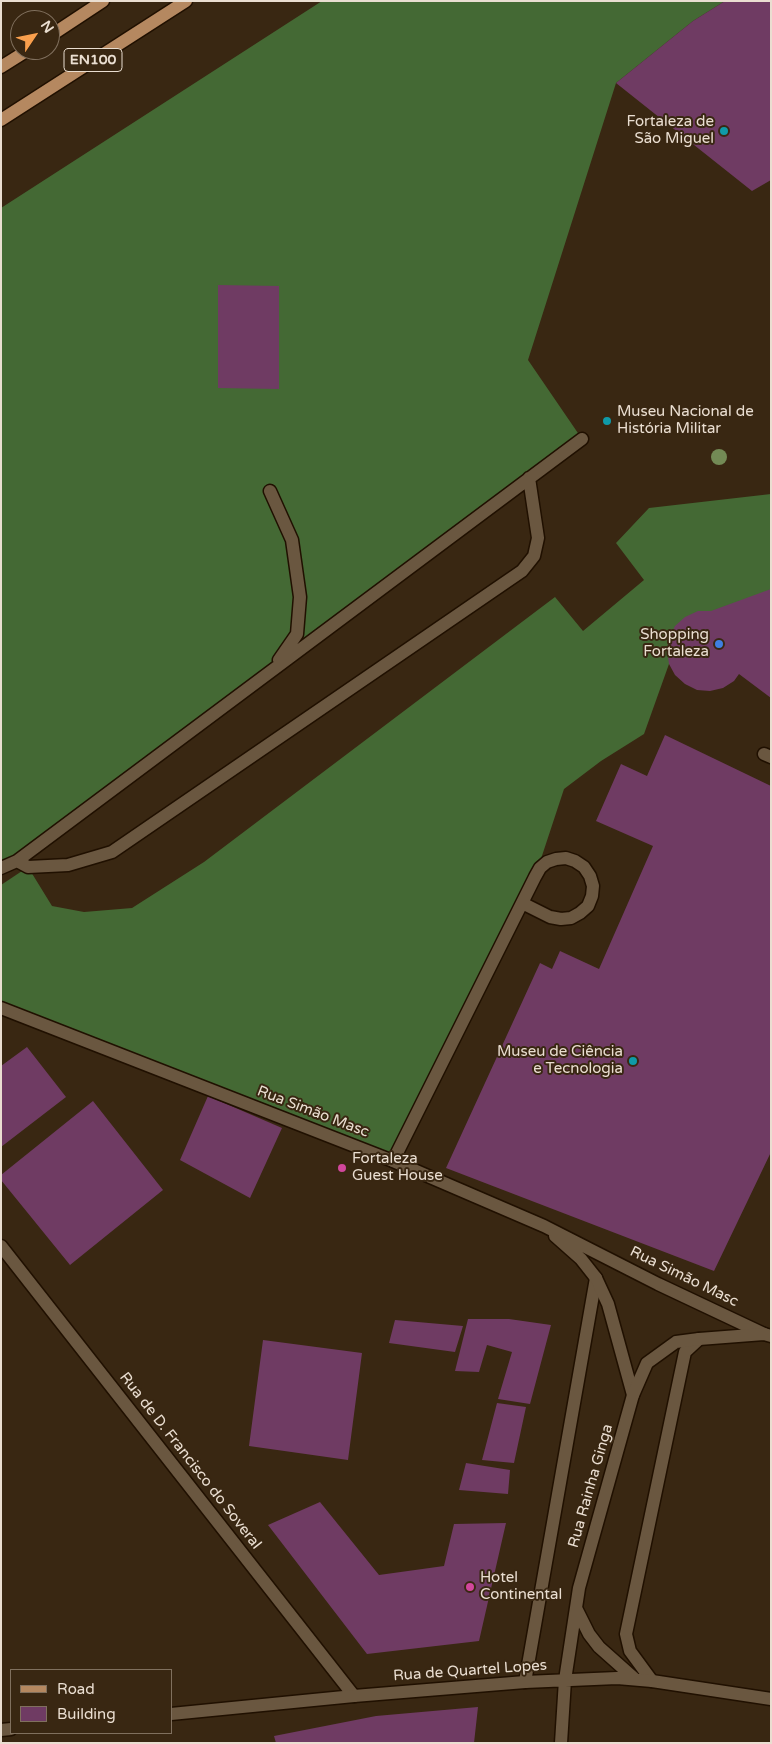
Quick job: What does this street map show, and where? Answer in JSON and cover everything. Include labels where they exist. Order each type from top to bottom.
[{"type":"main road","name":"EN100","points":[[60,29],[103,1]]},
{"type":"main road","name":"EN100","points":[[1,120],[186,1]]},
{"type":"main road","points":[[1,67],[12,60]]},
{"type":"street","points":[[1,868],[17,861],[582,439]]},
{"type":"street","points":[[17,861],[28,867],[68,865],[112,852],[522,571],[534,556],[538,538],[529,478]]},
{"type":"street","points":[[270,491],[292,540],[300,597],[297,634],[273,670]]},
{"type":"street","points":[[393,1161],[522,903],[540,868],[548,862],[566,858],[584,867],[590,876],[593,886],[592,896],[584,910],[571,918],[550,917],[522,903]]},
{"type":"street","name":"Rua Simão Masc","points":[[1,1008],[393,1161],[544,1226],[658,1284],[767,1335]]},
{"type":"street","points":[[544,1226],[581,1259],[596,1278],[608,1304],[633,1395]]},
{"type":"street","name":"Rua de D. Francisco do Soveral","points":[[1,1246],[354,1696]]},
{"type":"street","points":[[525,1682],[596,1278]]},
{"type":"street","name":"Rua Rainha Ginga","points":[[561,1743],[565,1680],[579,1588],[633,1395],[648,1363],[676,1342],[767,1335]]},
{"type":"street","points":[[652,1681],[630,1651],[626,1634],[686,1352],[699,1339]]},
{"type":"street","points":[[576,1608],[589,1634],[599,1646],[635,1679]]},
{"type":"street","name":"Rua de Quartel Lopes","points":[[172,1714],[354,1696],[565,1680],[635,1679],[771,1700]]},
{"type":"green space","points":[[322,1],[725,1],[693,21],[616,83],[528,360],[582,439],[1,866],[1,208]]},
{"type":"green space","points":[[771,494],[771,639],[669,664],[644,734],[601,761],[564,789],[535,877],[393,1161],[1,1008],[1,885],[28,867],[52,906],[84,912],[132,908],[204,862],[555,597],[583,631],[644,580],[616,543],[649,508]]},
{"type":"building","name":"Fortaleza de São Miguel","points":[[725,1],[771,1],[771,180],[752,191],[616,83],[693,21]]},
{"type":"building","points":[[218,285],[279,286],[279,389],[218,388]]},
{"type":"building","name":"Shopping Fortaleza","points":[[771,589],[771,698],[739,674],[734,681],[723,688],[710,691],[697,690],[685,684],[675,675],[669,664],[667,650],[669,638],[675,626],[685,617],[698,611],[711,611]]},
{"type":"building","name":"Museu de Ciência e Tecnologia","points":[[665,735],[771,786],[771,1152],[714,1271],[446,1168],[540,963],[552,969],[560,951],[599,969],[653,846],[596,821],[621,764],[647,776]]},
{"type":"building","points":[[27,1047],[66,1097],[1,1147],[1,1066]]},
{"type":"building","points":[[208,1096],[282,1128],[250,1198],[180,1160]]},
{"type":"building","points":[[93,1101],[163,1190],[70,1265],[1,1180],[1,1175]]},
{"type":"building","points":[[468,1319],[509,1319],[551,1325],[530,1404],[498,1399],[512,1352],[487,1345],[479,1372],[455,1371]]},
{"type":"building","points":[[395,1320],[463,1326],[455,1352],[389,1343]]},
{"type":"building","points":[[263,1340],[362,1353],[348,1460],[249,1446]]},
{"type":"building","points":[[497,1403],[526,1407],[514,1463],[482,1460]]},
{"type":"building","points":[[466,1463],[510,1470],[508,1494],[459,1490]]},
{"type":"building","name":"Hotel Continental","points":[[320,1502],[379,1575],[444,1566],[454,1524],[506,1523],[479,1641],[367,1654],[268,1525]]},
{"type":"building","points":[[478,1707],[474,1743],[276,1743],[274,1736],[376,1716]]},
{"type":"place","name":"Fortaleza de São Miguel","points":[[724,131]]},
{"type":"place","name":"Museu Nacional de História Militar","points":[[607,421]]},
{"type":"place","name":"Shopping Fortaleza","points":[[719,644]]},
{"type":"place","name":"Museu de Ciência e Tecnologia","points":[[633,1061]]},
{"type":"place","name":"Fortaleza Guest House","points":[[342,1168]]},
{"type":"place","name":"Hotel Continental","points":[[470,1587]]}]
